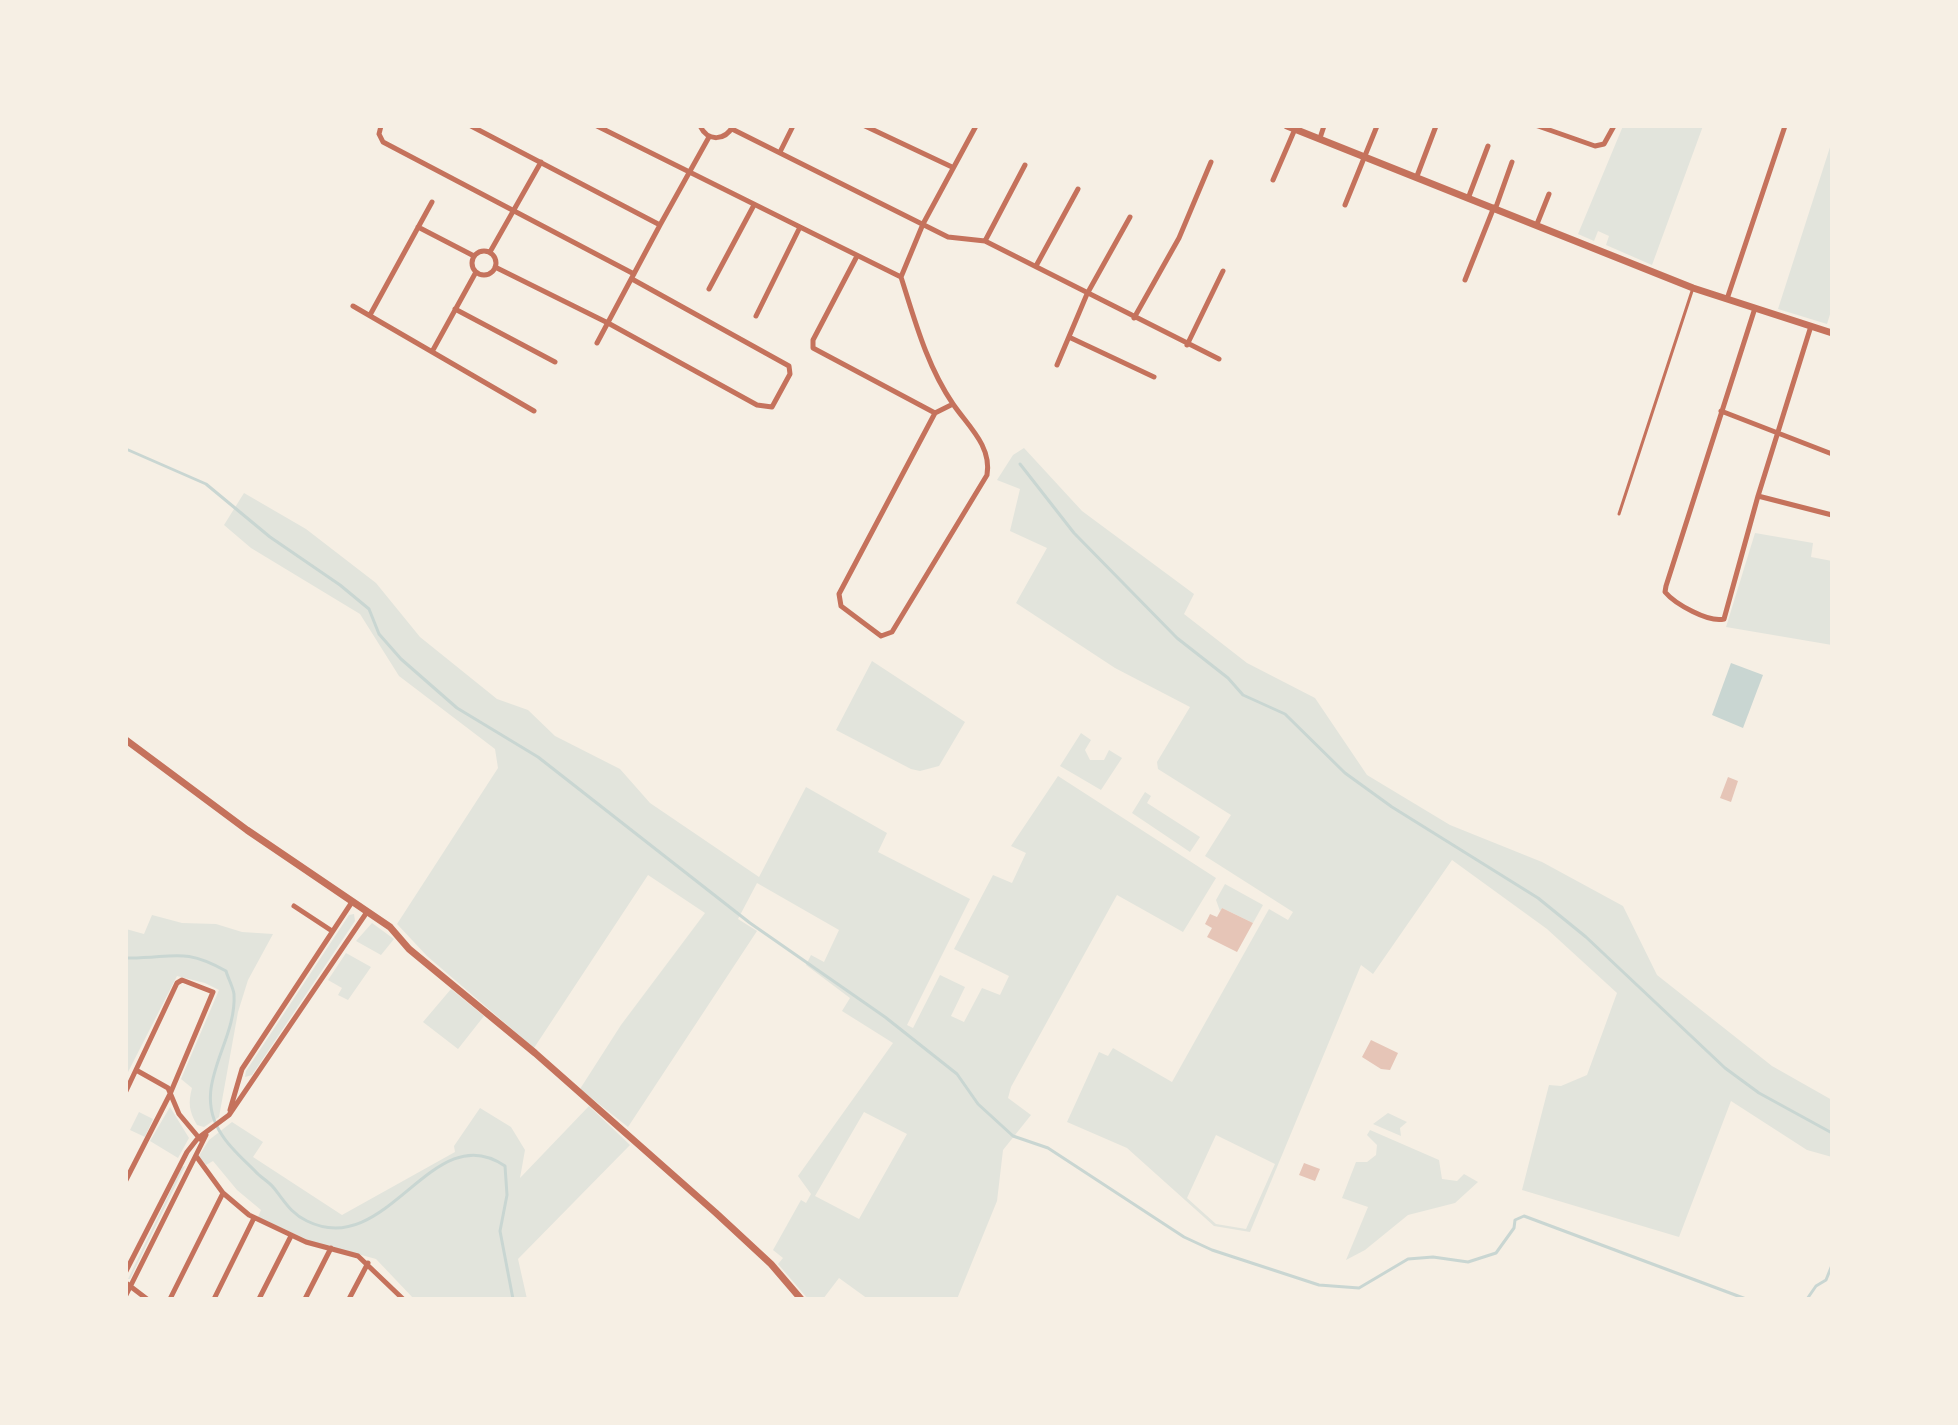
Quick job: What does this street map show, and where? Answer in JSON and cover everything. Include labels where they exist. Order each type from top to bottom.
[{"type":"street","points":[[381,126],[379,134],[383,142],[514,209],[787,364],[790,374],[772,407],[764,408],[608,323],[495,267]]},
{"type":"street","points":[[471,126],[660,225]]},
{"type":"street","points":[[597,126],[856,258],[901,277]]},
{"type":"street","points":[[700,126],[709,137]]},
{"type":"street","points":[[780,152],[793,126]]},
{"type":"street","points":[[865,126],[952,167]]},
{"type":"street","points":[[953,404],[935,413],[838,598],[841,606],[881,636],[892,632],[987,475],[985,451],[953,404],[929,360],[901,277],[923,224],[976,126]]},
{"type":"street","points":[[1320,138],[1324,126]]},
{"type":"street","points":[[1345,205],[1377,126]]},
{"type":"street","points":[[1417,176],[1436,126]]},
{"type":"street","points":[[1538,126],[1595,146],[1604,144],[1614,126]]},
{"type":"street","points":[[1727,299],[1785,126]]},
{"type":"street","points":[[709,137],[722,137],[732,128],[948,237],[985,241],[1219,359]]},
{"type":"street","points":[[1273,180],[1291,128],[1495,206],[1693,288],[1832,333]]},
{"type":"street","points":[[597,343],[709,137]]},
{"type":"street","points":[[1469,196],[1488,146]]},
{"type":"street","points":[[490,252],[541,162]]},
{"type":"street","points":[[1134,318],[1179,238],[1211,162]]},
{"type":"street","points":[[1465,280],[1512,162]]},
{"type":"street","points":[[985,241],[1025,165]]},
{"type":"street","points":[[1036,266],[1078,189]]},
{"type":"street","points":[[1537,224],[1549,194]]},
{"type":"street","points":[[370,315],[432,202]]},
{"type":"street","points":[[709,289],[754,205]]},
{"type":"street","points":[[1057,365],[1087,294],[1130,217]]},
{"type":"street","points":[[418,227],[474,256]]},
{"type":"street","points":[[756,316],[800,227]]},
{"type":"street","points":[[476,272],[472,262],[474,256],[480,252],[490,252]]},
{"type":"street","points":[[476,272],[487,274],[495,267],[496,260],[490,252]]},
{"type":"street","points":[[856,258],[813,340],[813,348],[935,413]]},
{"type":"street","points":[[1187,345],[1223,271]]},
{"type":"street","points":[[433,350],[476,272]]},
{"type":"street","points":[[353,306],[534,411]]},
{"type":"street","points":[[1755,308],[1665,592],[1672,600],[1716,620],[1724,619],[1758,496],[1811,326]]},
{"type":"street","points":[[455,309],[555,362]]},
{"type":"street","points":[[1071,338],[1154,377]]},
{"type":"street","points":[[1721,411],[1777,436],[1832,454]]},
{"type":"street","points":[[1758,496],[1832,515]]},
{"type":"street","points":[[126,740],[247,830],[390,927],[409,949],[535,1053],[716,1213],[771,1264],[801,1299]]},
{"type":"street","points":[[294,906],[332,931]]},
{"type":"street","points":[[229,1115],[242,1069],[332,931],[360,907]]},
{"type":"street","points":[[126,1271],[183,1159],[229,1115],[360,907]]},
{"type":"street","points":[[126,1091],[177,983],[182,980],[213,992],[170,1094],[126,1180]]},
{"type":"street","points":[[136,1070],[168,1088],[184,1123],[204,1136]]},
{"type":"street","points":[[126,1295],[128,1285],[204,1136]]},
{"type":"street","points":[[196,1156],[223,1193],[254,1218],[291,1236],[368,1263],[403,1299]]},
{"type":"street","points":[[170,1299],[223,1193]]},
{"type":"street","points":[[214,1299],[254,1218]]},
{"type":"street","points":[[259,1299],[291,1236]]},
{"type":"street","points":[[305,1299],[331,1248]]},
{"type":"street","points":[[349,1299],[368,1263]]},
{"type":"street","points":[[128,1285],[147,1299]]},
{"type":"street","points":[[393,1299],[397,1292]]},
{"type":"lane","points":[[1619,514],[1693,288]]},
{"type":"shaded area","points":[[1623,126],[1703,126],[1652,265],[1606,245],[1609,236],[1598,231],[1594,241],[1578,234]]},
{"type":"shaded area","points":[[1832,141],[1832,308],[1827,324],[1778,309]]},
{"type":"shaded area","points":[[1024,448],[1082,511],[1194,594],[1184,614],[1247,663],[1315,698],[1367,775],[1450,825],[1542,862],[1623,906],[1657,975],[1772,1066],[1832,1100],[1832,1157],[1807,1150],[1731,1101],[1679,1237],[1522,1190],[1549,1085],[1561,1086],[1587,1075],[1617,993],[1547,929],[1452,860],[1373,974],[1361,965],[1250,1232],[1214,1226],[1127,1148],[1067,1122],[1099,1052],[1108,1056],[1113,1048],[1172,1082],[1269,909],[1288,920],[1293,912],[1205,856],[1231,815],[1158,769],[1157,762],[1190,707],[1115,668],[1016,603],[1047,548],[1010,531],[1020,489],[997,480],[1013,455]],"holes":[[[1216,1135],[1275,1164],[1246,1229],[1216,1224],[1187,1198]]]},
{"type":"shaded area","points":[[244,493],[306,529],[376,583],[420,637],[497,699],[528,710],[555,736],[620,769],[650,803],[759,877],[806,787],[887,833],[878,852],[970,899],[907,1025],[913,1028],[940,975],[965,987],[951,1016],[964,1022],[982,988],[1000,995],[1009,976],[954,949],[993,875],[1012,883],[1026,853],[1011,846],[1058,776],[1216,878],[1183,932],[1117,895],[1011,1087],[1008,1098],[1031,1115],[1003,1150],[997,1201],[957,1299],[868,1299],[839,1278],[823,1299],[808,1299],[778,1264],[783,1258],[773,1250],[801,1200],[806,1203],[811,1194],[798,1176],[893,1043],[842,1011],[850,998],[806,965],[811,955],[824,962],[839,930],[757,883],[738,919],[757,931],[628,1127],[580,1089],[621,1025],[705,913],[648,875],[534,1048],[427,956],[397,924],[498,768],[495,749],[399,676],[360,614],[251,548],[224,525]],"holes":[[[864,1112],[907,1134],[859,1219],[815,1196]]]},
{"type":"shaded area","points":[[1755,533],[1813,543],[1811,557],[1832,561],[1832,645],[1726,627]]},
{"type":"shaded area","points":[[872,661],[965,722],[939,766],[920,771],[911,769],[836,730]]},
{"type":"shaded area","points":[[1731,663],[1763,675],[1743,728],[1712,715]]},
{"type":"shaded area","points":[[1081,733],[1091,740],[1085,750],[1090,760],[1104,760],[1109,750],[1122,758],[1101,790],[1060,766]]},
{"type":"shaded area","points":[[1145,792],[1151,796],[1147,803],[1200,837],[1190,852],[1132,813]]},
{"type":"shaded area","points":[[1225,884],[1263,905],[1253,923],[1222,908],[1220,911],[1216,900]]},
{"type":"shaded area","points":[[354,914],[355,921],[252,1075],[245,1077],[349,915]]},
{"type":"shaded area","points":[[152,915],[182,923],[216,924],[242,932],[273,934],[248,980],[238,1012],[219,1117],[204,1127],[197,1125],[191,1111],[192,1088],[181,1079],[219,990],[177,976],[126,1076],[126,929],[144,934]]},
{"type":"shaded area","points":[[372,923],[394,939],[381,955],[356,941]]},
{"type":"shaded area","points":[[346,953],[371,967],[348,1000],[338,995],[342,988],[328,980]]},
{"type":"shaded area","points":[[451,989],[484,1016],[458,1049],[423,1022]]},
{"type":"shaded area","points":[[589,1106],[630,1145],[518,1259],[527,1299],[414,1299],[376,1259],[310,1241],[258,1217],[261,1210],[237,1190],[213,1161],[206,1165],[199,1156],[209,1140],[232,1122],[263,1142],[253,1157],[342,1215],[455,1152],[454,1146],[480,1108],[511,1127],[525,1150],[520,1178]]},
{"type":"shaded area","points":[[170,1107],[189,1138],[178,1158],[150,1141]]},
{"type":"shaded area","points":[[139,1112],[153,1119],[145,1137],[130,1130]]},
{"type":"shaded area","points":[[1388,1113],[1407,1122],[1400,1128],[1401,1136],[1373,1124]]},
{"type":"shaded area","points":[[1370,1130],[1439,1160],[1442,1179],[1457,1181],[1464,1174],[1478,1182],[1455,1203],[1408,1215],[1365,1250],[1346,1260],[1368,1207],[1342,1198],[1356,1162],[1367,1162],[1376,1155],[1377,1145],[1367,1135]]},
{"type":"shaded area","points":[[185,1166],[130,1279],[128,1279],[182,1167]]},
{"type":"building","points":[[1728,777],[1738,781],[1731,802],[1720,798]]},
{"type":"building","points":[[1222,908],[1253,923],[1237,952],[1207,937],[1212,928],[1205,924],[1210,914],[1217,917]]},
{"type":"building","points":[[1371,1040],[1398,1053],[1390,1070],[1381,1069],[1362,1057]]},
{"type":"building","points":[[1304,1163],[1320,1169],[1315,1181],[1299,1175]]},
{"type":"waterway","points":[[126,449],[206,484],[270,537],[340,585],[369,609],[379,634],[401,659],[457,708],[538,757],[750,923],[885,1017],[957,1074],[978,1104],[1013,1136],[1048,1148],[1184,1237],[1212,1250],[1319,1285],[1359,1288],[1408,1259],[1433,1257],[1468,1262],[1496,1253],[1514,1228],[1515,1220],[1524,1216],[1746,1299]]},
{"type":"waterway","points":[[1020,464],[1074,533],[1177,638],[1228,678],[1243,695],[1285,714],[1345,773],[1392,807],[1538,898],[1586,937],[1725,1068],[1759,1093],[1832,1133]]},
{"type":"waterway","points":[[126,958],[187,956],[226,971],[234,994],[233,1012],[212,1082],[210,1099],[213,1117],[229,1145],[301,1218],[336,1228],[362,1222],[455,1159],[479,1155],[505,1166],[507,1195],[500,1231],[513,1299]]},
{"type":"waterway","points":[[1807,1299],[1816,1286],[1826,1280],[1832,1265]]}]
